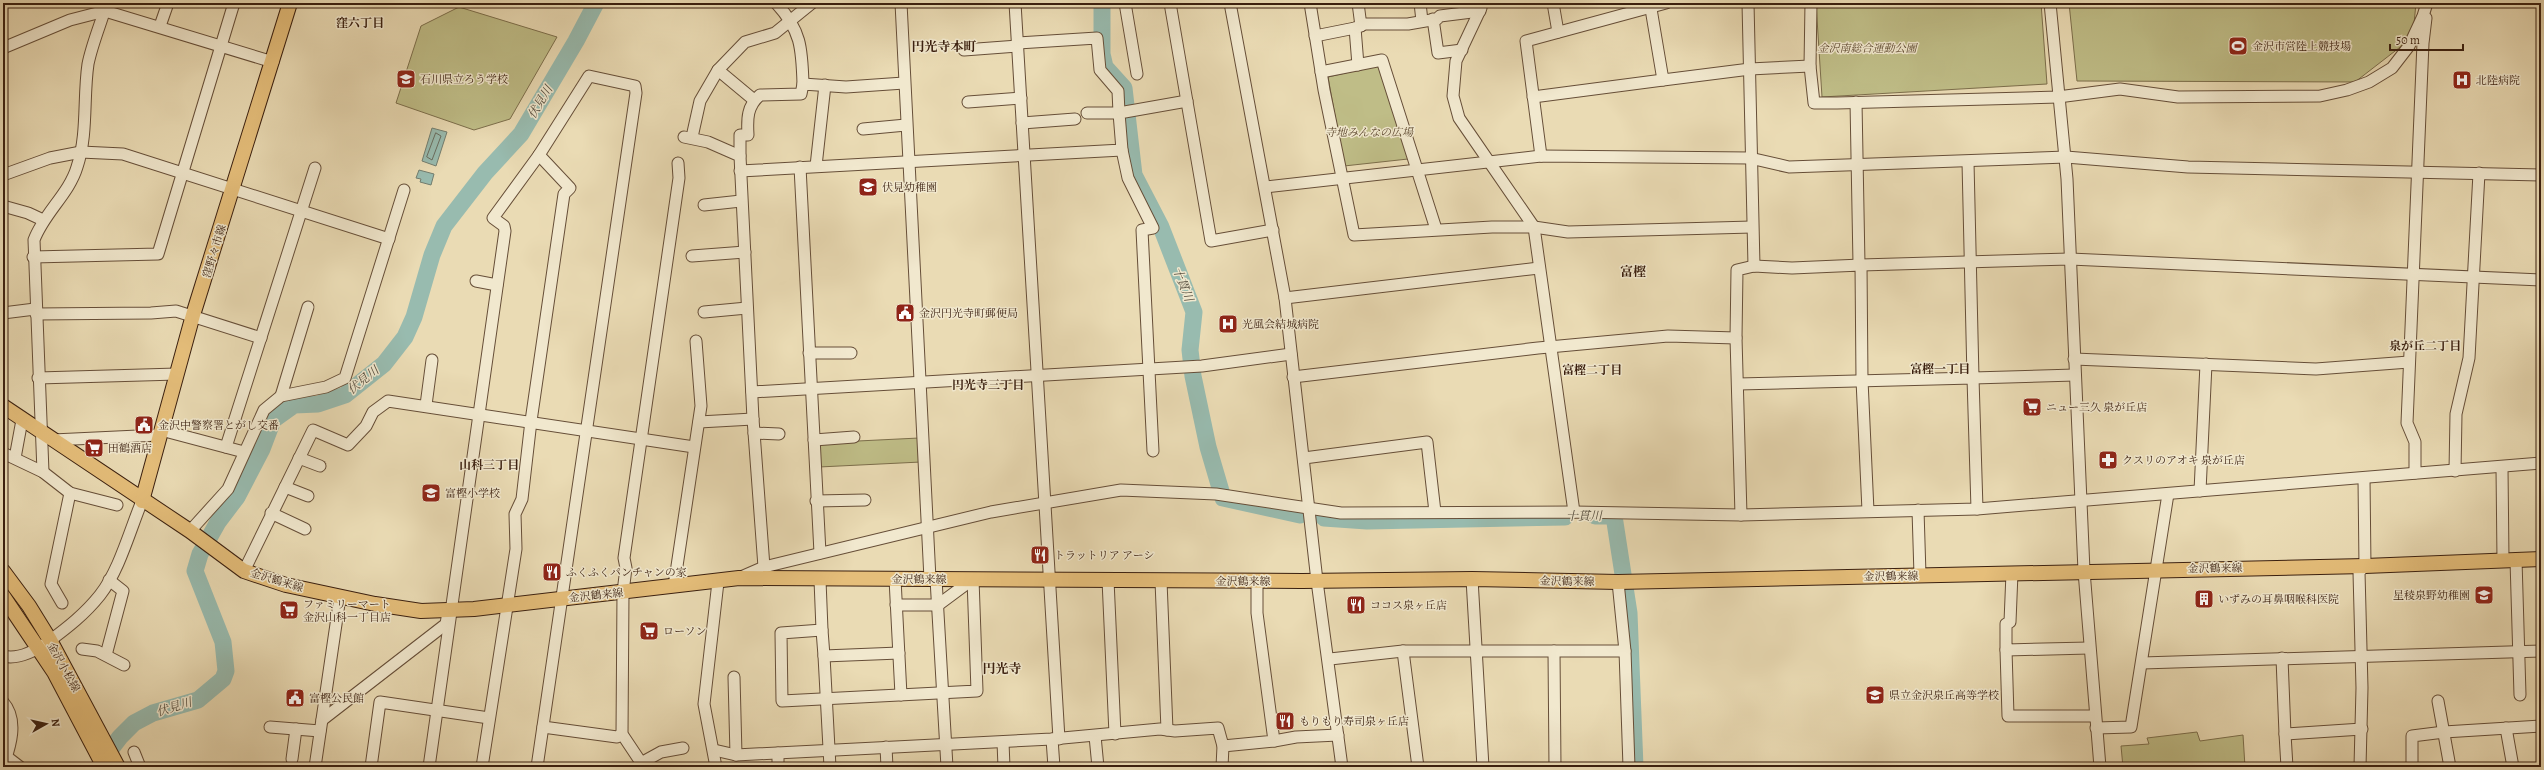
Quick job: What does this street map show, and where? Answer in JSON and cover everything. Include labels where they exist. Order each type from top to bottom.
[{"type":"main road","name":"窪野々市線","points":[[142,501],[193,315],[273,62],[290,3]]},
{"type":"main road","name":"金沢鶴来線","points":[[3,406],[142,501],[191,532],[244,571],[286,585],[340,597],[421,611],[450,610],[561,599],[718,582],[738,578],[820,580],[973,579],[1161,581],[1472,579],[1624,582],[2157,569],[2365,566],[2541,560]]},
{"type":"main road","name":"金沢小松線","points":[[3,571],[29,606],[44,644],[112,765]]},
{"type":"main road","name":"金沢小松線","points":[[3,596],[44,644]]},
{"type":"street","points":[[160,26],[168,3]]},
{"type":"street","points":[[33,257],[158,254],[234,3]]},
{"type":"street","points":[[764,567],[753,419],[741,201],[740,135],[748,135],[747,116],[754,100],[760,95],[801,94],[803,84],[802,60],[791,20],[776,3]]},
{"type":"street","points":[[740,156],[688,137],[700,101],[718,70],[745,42],[774,33],[812,3]]},
{"type":"street","points":[[901,3],[906,125],[928,527],[938,605],[947,767]]},
{"type":"street","points":[[1014,3],[1018,44],[1036,375],[1050,580],[1055,739],[1054,767]]},
{"type":"street","points":[[1125,3],[1137,74]]},
{"type":"street","points":[[1170,3],[1211,240],[1273,230]]},
{"type":"street","points":[[1230,3],[1266,188],[1285,298],[1293,377],[1310,507],[1317,581],[1330,660],[1342,767]]},
{"type":"street","points":[[1310,3],[1315,36],[1354,235],[1436,229],[1534,227],[1568,232],[1752,227]]},
{"type":"street","points":[[1358,3],[1358,65]]},
{"type":"street","points":[[1420,3],[1428,20],[1438,53],[1462,50]]},
{"type":"street","points":[[1552,3],[1558,32]]},
{"type":"street","points":[[1541,156],[1526,41],[1651,5],[1666,3]]},
{"type":"street","points":[[1748,3],[1750,158],[1754,266]]},
{"type":"street","points":[[1810,3],[1810,66],[1814,103],[2058,96],[2120,89],[2178,97],[2320,96],[2347,90],[2369,82],[2392,68],[2409,46],[2424,16],[2427,3]]},
{"type":"street","points":[[2050,3],[2058,96],[2066,157],[2080,501],[2084,571],[2100,767]]},
{"type":"street","points":[[2415,473],[2415,442],[2407,423],[2423,43],[2427,3]]},
{"type":"street","points":[[1651,5],[1663,80]]},
{"type":"street","points":[[1315,36],[1358,27],[1428,20],[1483,6]]},
{"type":"street","points":[[1483,6],[1456,61],[1453,96],[1459,118],[1534,227],[1574,512]]},
{"type":"street","points":[[43,472],[35,311],[33,257],[34,240],[43,220],[70,183],[77,168],[81,152],[88,64],[106,7]]},
{"type":"street","points":[[3,48],[70,20],[106,7],[273,62]]},
{"type":"street","points":[[964,50],[1097,38],[1100,70],[1118,91],[1124,112],[1122,150],[1128,178],[1153,228],[1142,230],[1153,451]]},
{"type":"street","points":[[1322,72],[1382,60],[1436,229]]},
{"type":"street","points":[[1533,97],[1750,69],[1810,66]]},
{"type":"street","points":[[718,70],[754,100]]},
{"type":"street","points":[[429,767],[450,610],[505,231],[504,226],[493,218],[539,155],[589,76],[635,86],[537,767]]},
{"type":"street","points":[[803,84],[846,87],[904,83]]},
{"type":"street","points":[[816,166],[825,85]]},
{"type":"street","points":[[968,102],[1021,98]]},
{"type":"street","points":[[1087,113],[1124,112],[1187,101]]},
{"type":"street","points":[[1856,102],[1862,380],[1868,511]]},
{"type":"street","points":[[1022,122],[1074,119]]},
{"type":"street","points":[[863,129],[906,125]]},
{"type":"street","points":[[740,171],[1122,150]]},
{"type":"street","points":[[3,175],[50,158],[81,152],[122,154],[389,238]]},
{"type":"street","points":[[482,767],[516,549],[515,514],[522,499],[531,421],[564,194],[570,188],[539,155]]},
{"type":"street","points":[[1266,188],[1541,156],[1750,158],[1789,167],[1968,162],[2066,157],[2188,168],[2541,175]]},
{"type":"street","points":[[1968,162],[1977,509]]},
{"type":"street","points":[[678,163],[679,178],[624,558],[626,568],[623,592],[622,734],[643,765],[662,752],[684,748]]},
{"type":"street","points":[[800,167],[810,389],[820,553]]},
{"type":"street","points":[[226,447],[315,168]]},
{"type":"street","points":[[2455,471],[2456,414],[2469,358],[2472,276],[2479,173]]},
{"type":"street","points":[[191,532],[228,489],[264,410],[281,396],[326,387],[345,378],[404,190]]},
{"type":"street","points":[[704,205],[741,201]]},
{"type":"street","points":[[3,206],[43,220]]},
{"type":"street","points":[[692,256],[745,252]]},
{"type":"street","points":[[1741,515],[1736,338],[1737,270],[1754,266],[1792,268],[2070,259],[2413,273],[2541,280]]},
{"type":"street","points":[[1285,298],[1539,268]]},
{"type":"street","points":[[476,282],[497,285]]},
{"type":"street","points":[[281,396],[308,307]]},
{"type":"street","points":[[704,312],[747,308]]},
{"type":"street","points":[[3,313],[35,311],[152,313],[176,311],[193,315],[261,338]]},
{"type":"street","points":[[1293,377],[1550,347],[1668,336],[1736,338]]},
{"type":"street","points":[[674,586],[701,406],[696,341]]},
{"type":"street","points":[[809,354],[851,353]]},
{"type":"street","points":[[752,392],[1192,366],[1291,354]]},
{"type":"street","points":[[2074,359],[2316,369],[2409,362]]},
{"type":"street","points":[[426,405],[432,360]]},
{"type":"street","points":[[2200,491],[2206,364]]},
{"type":"street","points":[[38,378],[177,374]]},
{"type":"street","points":[[1738,384],[2075,375]]},
{"type":"street","points":[[244,571],[312,430],[348,445],[366,426],[373,412],[388,401],[426,405],[479,415],[531,421],[694,447]]},
{"type":"street","points":[[699,422],[753,419]]},
{"type":"street","points":[[15,458],[22,420]]},
{"type":"street","points":[[53,440],[160,432],[244,452]]},
{"type":"street","points":[[754,434],[779,434]]},
{"type":"street","points":[[814,440],[854,437]]},
{"type":"street","points":[[1304,458],[1428,442],[1435,512]]},
{"type":"street","points":[[3,453],[43,472],[70,493],[117,505]]},
{"type":"street","points":[[299,458],[320,466]]},
{"type":"street","points":[[738,578],[764,567],[928,527],[1044,502],[1121,490],[1221,494],[1341,513],[1574,512],[1741,515],[1977,509],[2364,479],[2415,473],[2502,468],[2541,463]]},
{"type":"street","points":[[2502,468],[2509,560],[2519,651],[2520,695]]},
{"type":"street","points":[[2360,767],[2362,729],[2359,572],[2365,566],[2364,479]]},
{"type":"street","points":[[285,487],[308,496]]},
{"type":"street","points":[[62,602],[51,584],[70,493]]},
{"type":"street","points":[[2096,728],[2131,727],[2168,494]]},
{"type":"street","points":[[816,501],[866,500]]},
{"type":"street","points":[[3,656],[12,658],[44,644],[79,618],[100,595],[109,580],[142,501]]},
{"type":"street","points":[[1918,510],[1920,575]]},
{"type":"street","points":[[271,513],[306,529]]},
{"type":"street","points":[[2012,573],[2010,622],[2006,624],[2008,716],[2095,716]]},
{"type":"street","points":[[895,579],[901,696]]},
{"type":"street","points":[[822,630],[780,633],[782,702],[978,691],[973,579]]},
{"type":"street","points":[[896,605],[938,605],[973,579]]},
{"type":"street","points":[[1472,579],[1483,767]]},
{"type":"street","points":[[106,655],[123,591],[109,580]]},
{"type":"street","points":[[820,580],[830,767]]},
{"type":"street","points":[[1108,580],[1115,734]]},
{"type":"street","points":[[1161,581],[1167,730]]},
{"type":"street","points":[[1257,581],[1257,613],[1274,741]]},
{"type":"street","points":[[716,767],[714,750],[704,704],[718,582]]},
{"type":"street","points":[[1624,582],[1629,767]]},
{"type":"street","points":[[315,767],[340,597]]},
{"type":"street","points":[[270,727],[296,729],[321,726],[446,624],[450,610]]},
{"type":"street","points":[[2006,650],[2090,648]]},
{"type":"street","points":[[82,649],[97,651],[124,665]]},
{"type":"street","points":[[1330,660],[1403,651],[1625,651]]},
{"type":"street","points":[[1403,651],[1418,767]]},
{"type":"street","points":[[1554,651],[1555,767]]},
{"type":"street","points":[[2142,663],[2541,651]]},
{"type":"street","points":[[824,656],[899,652]]},
{"type":"street","points":[[2282,658],[2287,767]]},
{"type":"street","points":[[734,677],[736,756]]},
{"type":"street","points":[[2438,701],[2450,767]]},
{"type":"street","points":[[3,702],[12,719],[5,762],[20,767]]},
{"type":"street","points":[[371,767],[380,702],[489,718]]},
{"type":"street","points":[[2412,767],[2412,736],[2444,732],[2541,726]]},
{"type":"street","points":[[543,727],[617,737],[622,734]]},
{"type":"street","points":[[714,750],[736,756],[1055,739],[1167,730],[1218,728],[1223,746],[1222,767]]},
{"type":"street","points":[[2506,728],[2513,767]]},
{"type":"street","points":[[292,759],[296,729]]},
{"type":"street","points":[[2285,734],[2362,729]]},
{"type":"street","points":[[1223,746],[1274,741],[1296,737],[1338,735]]},
{"type":"street","points":[[1095,736],[1098,767]]},
{"type":"street","points":[[1003,742],[1004,767]]},
{"type":"street","points":[[886,747],[888,767]]},
{"type":"street","points":[[134,752],[140,767]]},
{"type":"street","points":[[778,753],[778,767]]},
{"type":"green space","name":"金沢南総合運動公園","points":[[1816,3],[2041,3],[2047,84],[1822,97]]},
{"type":"green space","name":"金沢市営陸上競技場","points":[[2069,3],[2416,3],[2414,24],[2408,41],[2355,82],[2077,81]]},
{"type":"green space","points":[[459,7],[557,37],[510,119],[474,130],[396,103],[421,26]]},
{"type":"green space","name":"寺地みんなの広場","points":[[1380,65],[1408,159],[1344,166],[1328,77]]},
{"type":"green space","points":[[919,438],[921,462],[819,467],[817,443]]},
{"type":"green space","points":[[2197,732],[2200,741],[2243,735],[2245,767],[2123,767],[2121,746],[2149,744],[2147,738]]},
{"type":"water","points":[[432,128],[447,132],[436,166],[422,161]]},
{"type":"water","points":[[419,170],[434,174],[431,185],[420,182],[421,179],[416,178]]},
{"type":"waterway","name":"伏見川","points":[[101,762],[120,737],[134,723],[153,713],[198,700],[223,679],[226,671],[223,642],[195,571],[200,554],[218,522],[237,497],[262,449],[273,420],[294,405],[318,404],[345,395],[384,364],[405,337],[414,317],[432,255],[444,226],[485,173],[521,134],[576,41],[596,3]]},
{"type":"waterway","name":"十貫川","points":[[1102,3],[1102,54],[1105,67],[1124,88],[1134,175],[1161,227],[1194,312],[1190,350],[1193,376],[1208,447],[1223,498],[1300,515]]},
{"type":"waterway","name":"十貫川","points":[[1595,516],[1614,516],[1629,613],[1635,767]]},
{"type":"waterway","name":"十貫川","points":[[1324,518],[1367,521],[1565,517]]},
{"type":"place","name":"金沢市営陸上競技場","points":[[2238,46]]},
{"type":"place","name":"石川県立ろう学校","points":[[406,79]]},
{"type":"place","name":"北陸病院","points":[[2462,80]]},
{"type":"place","name":"伏見幼稚園","points":[[868,187]]},
{"type":"place","name":"金沢円光寺町郵便局","points":[[905,313]]},
{"type":"place","name":"光風会結城病院","points":[[1228,324]]},
{"type":"place","name":"ニュー三久 泉が丘店","points":[[2032,407]]},
{"type":"place","name":"金沢中警察署とがし交番","points":[[144,425]]},
{"type":"place","name":"田鶴酒店","points":[[94,448]]},
{"type":"place","name":"クスリのアオキ 泉が丘店","points":[[2108,460]]},
{"type":"place","name":"富樫小学校","points":[[431,493]]},
{"type":"place","name":"トラットリア アーシ","points":[[1040,555]]},
{"type":"place","name":"ふくふくパンチャンの家","points":[[552,572]]},
{"type":"place","name":"星稜泉野幼稚園","points":[[2484,595]]},
{"type":"place","name":"いずみの耳鼻咽喉科医院","points":[[2204,599]]},
{"type":"place","name":"ココス泉ヶ丘店","points":[[1356,605]]},
{"type":"place","name":"ファミリーマート 金沢山科一丁目店","points":[[289,610]]},
{"type":"place","name":"ローソン","points":[[649,631]]},
{"type":"place","name":"県立金沢泉丘高等学校","points":[[1875,695]]},
{"type":"place","name":"富樫公民館","points":[[295,698]]},
{"type":"place","name":"もりもり寿司泉ヶ丘店","points":[[1285,721]]},
{"type":"district","name":"窪六丁目","points":[[360,23]]},
{"type":"district","name":"円光寺本町","points":[[944,46]]},
{"type":"district","name":"富樫","points":[[1633,271]]},
{"type":"district","name":"泉が丘二丁目","points":[[2425,346]]},
{"type":"district","name":"富樫一丁目","points":[[1940,369]]},
{"type":"district","name":"富樫二丁目","points":[[1592,370]]},
{"type":"district","name":"円光寺三丁目","points":[[988,385]]},
{"type":"district","name":"山科三丁目","points":[[489,465]]},
{"type":"district","name":"円光寺","points":[[1002,668]]}]
